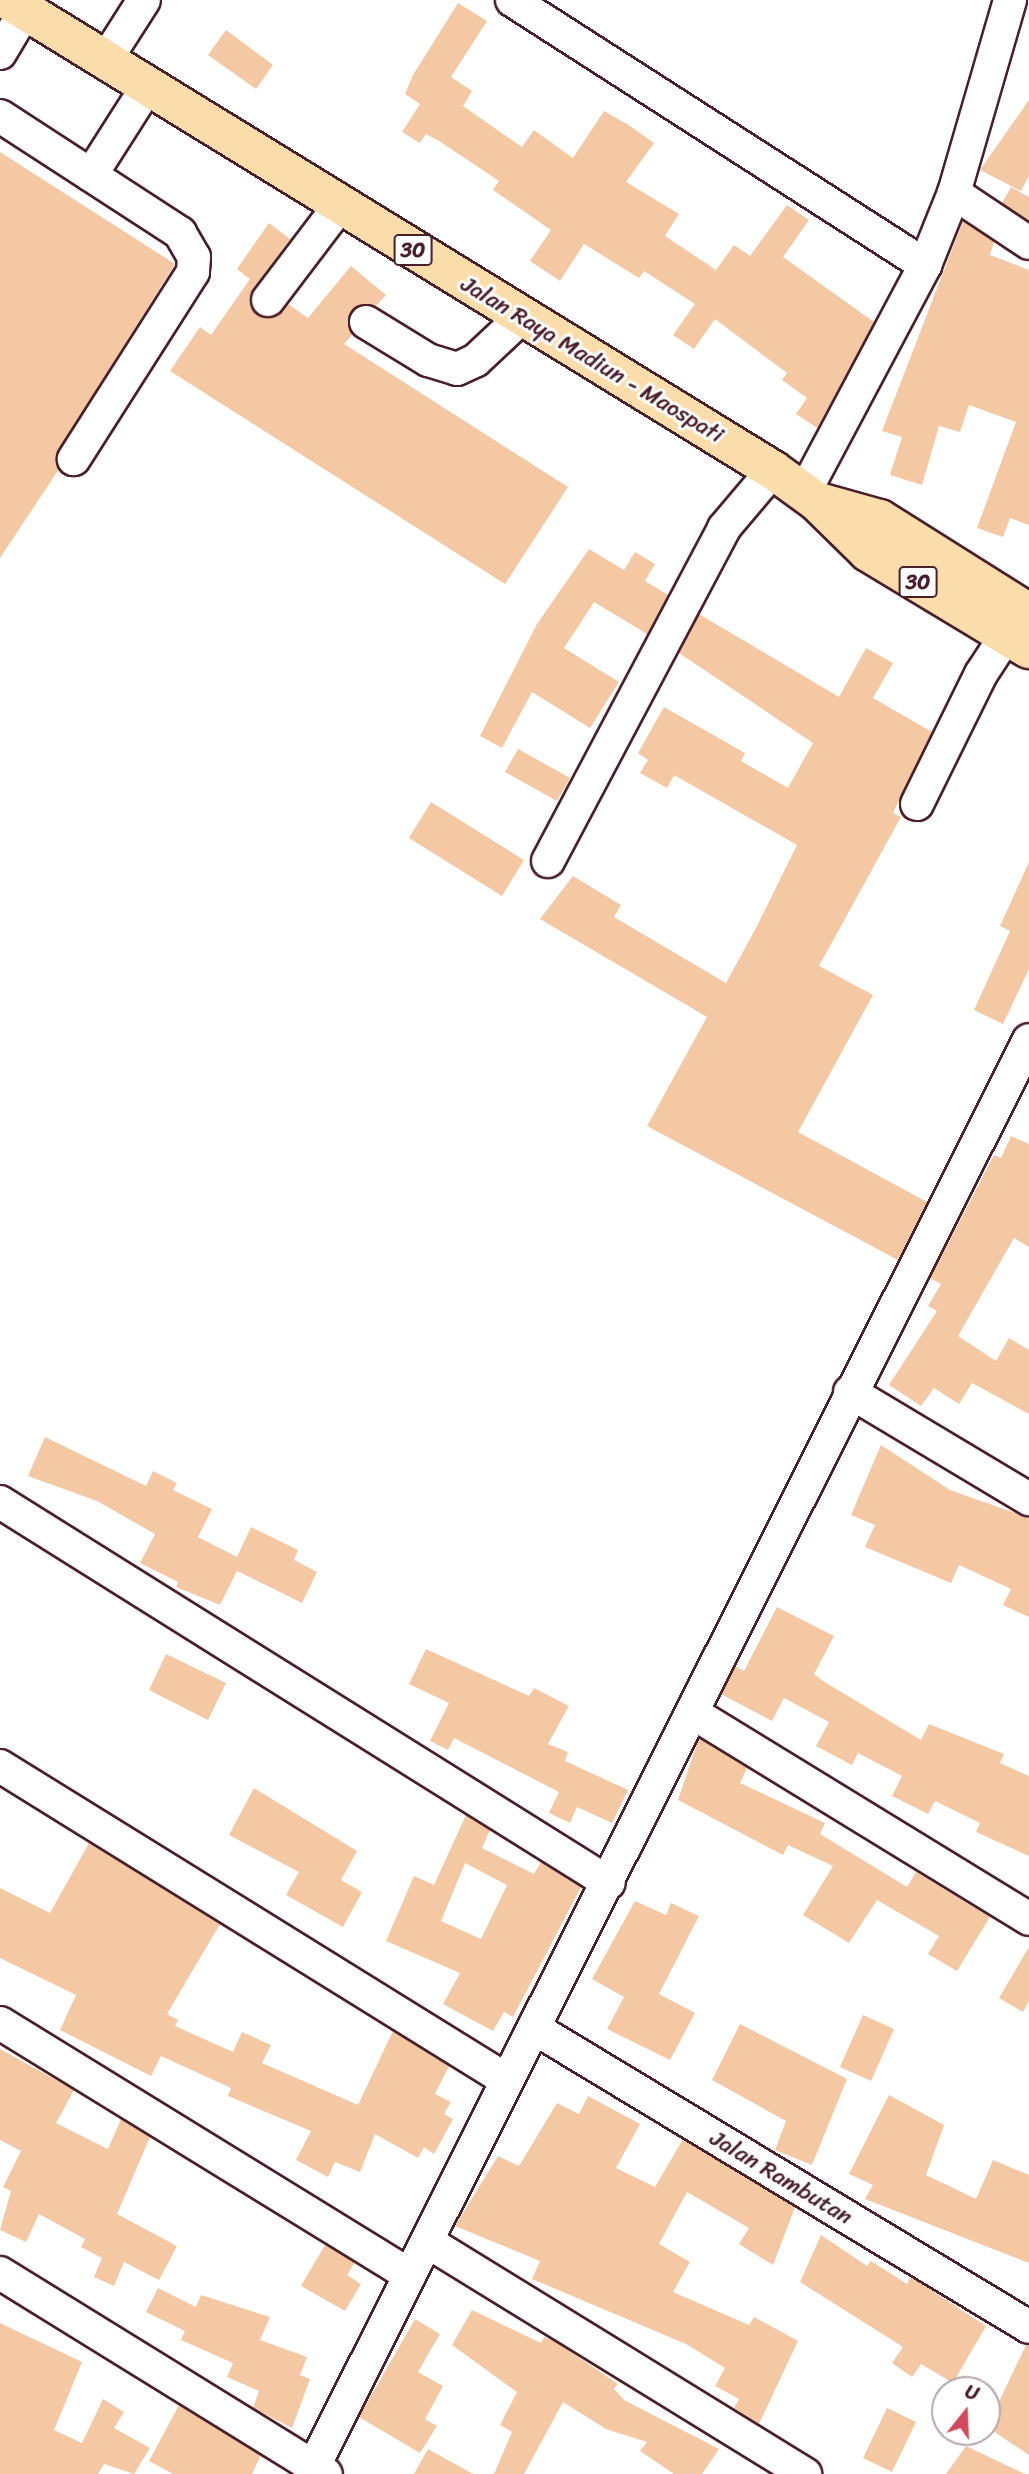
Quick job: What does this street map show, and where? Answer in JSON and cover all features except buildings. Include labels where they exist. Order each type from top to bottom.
[{"type":"highway","name":"Jalan Raya Madiun - Maospati","points":[[16,6],[773,470],[811,497],[868,552],[1022,626]]},
{"type":"street","points":[[105,61],[144,0]]},
{"type":"street","points":[[512,0],[925,265]]},
{"type":"street","points":[[811,497],[925,265],[954,193],[1010,0]]},
{"type":"street","points":[[0,53],[16,6]]},
{"type":"street","points":[[91,175],[147,87]]},
{"type":"street","points":[[0,116],[180,233],[194,257],[193,272],[74,459]]},
{"type":"street","points":[[954,193],[1029,243]]},
{"type":"street","points":[[268,300],[340,205]]},
{"type":"street","points":[[366,323],[428,360],[457,369],[476,360],[523,316]]},
{"type":"street","points":[[548,861],[724,527],[773,470]]},
{"type":"street","points":[[917,804],[1022,626]]},
{"type":"street","points":[[0,2273],[317,2472],[505,2079],[609,1883],[850,1392],[1019,1086],[1029,1040]]},
{"type":"street","points":[[850,1392],[1029,1499]]},
{"type":"street","points":[[0,1502],[609,1883]]},
{"type":"street","points":[[694,1713],[1029,1919]]},
{"type":"street","points":[[0,1766],[505,2079]]},
{"type":"street","points":[[0,2023],[410,2275]]},
{"type":"street","name":"Jalan Rambutan","points":[[534,2028],[1029,2327]]},
{"type":"street","points":[[428,2242],[805,2474]]}]
